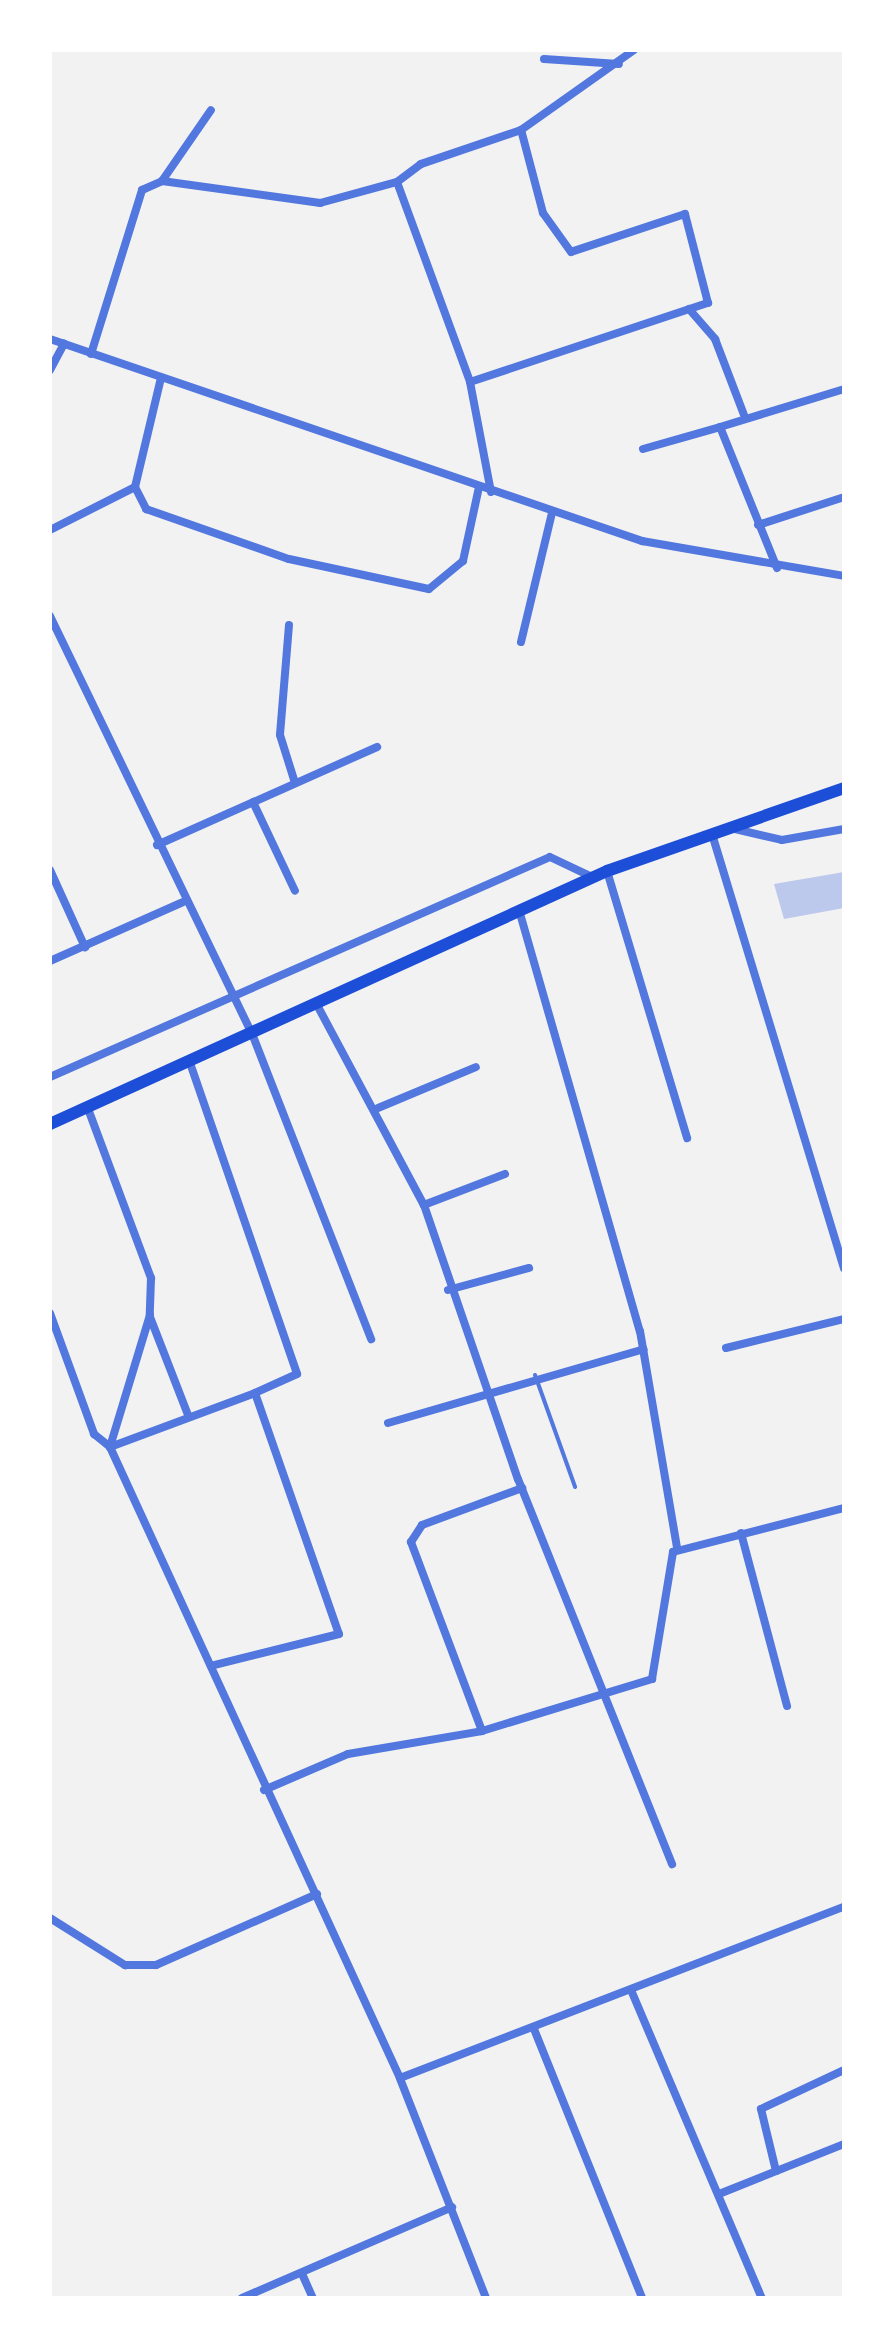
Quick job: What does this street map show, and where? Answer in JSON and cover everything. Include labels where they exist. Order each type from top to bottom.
[{"type":"highway","points":[[50,1124],[607,872],[716,828],[844,788]]},
{"type":"street","points":[[162,182],[320,203],[397,182],[422,164],[521,130],[634,50]]},
{"type":"street","points":[[544,59],[619,64]]},
{"type":"street","points":[[92,354],[132,206],[162,182],[211,110]]},
{"type":"street","points":[[470,382],[708,303],[685,214],[570,252],[560,247],[521,130]]},
{"type":"street","points":[[397,182],[470,382],[492,492]]},
{"type":"street","points":[[689,309],[715,339],[744,415]]},
{"type":"street","points":[[50,340],[552,513],[777,568],[844,576]]},
{"type":"street","points":[[50,370],[64,344]]},
{"type":"street","points":[[161,378],[135,487],[146,509],[289,559],[430,589],[463,562],[480,487]]},
{"type":"street","points":[[644,449],[720,428],[744,415],[844,388]]},
{"type":"street","points":[[720,428],[777,568]]},
{"type":"street","points":[[50,530],[135,487]]},
{"type":"street","points":[[758,525],[844,497]]},
{"type":"street","points":[[521,642],[552,513]]},
{"type":"street","points":[[50,616],[183,902],[250,1031],[371,1339]]},
{"type":"street","points":[[288,625],[280,736],[295,784]]},
{"type":"street","points":[[158,845],[376,747]]},
{"type":"street","points":[[253,802],[294,891]]},
{"type":"street","points":[[844,829],[782,840],[716,828],[844,1268]]},
{"type":"street","points":[[50,1077],[550,857],[593,878]]},
{"type":"street","points":[[50,870],[85,947]]},
{"type":"street","points":[[607,872],[687,1138]]},
{"type":"street","points":[[50,961],[183,902]]},
{"type":"street","points":[[264,1790],[348,1754],[482,1731],[606,1700],[657,1674],[677,1548],[644,1350],[519,910]]},
{"type":"street","points":[[316,1002],[344,1066],[378,1108],[424,1205],[448,1290],[522,1488],[672,1864]]},
{"type":"street","points":[[110,1447],[297,1374],[189,1058]]},
{"type":"street","points":[[378,1108],[476,1067]]},
{"type":"street","points":[[87,1106],[151,1278],[150,1315],[110,1447]]},
{"type":"street","points":[[424,1205],[504,1174]]},
{"type":"street","points":[[448,1290],[529,1268]]},
{"type":"street","points":[[50,1313],[94,1434],[110,1447],[212,1666],[264,1790],[317,1894],[400,2078],[486,2298]]},
{"type":"street","points":[[150,1315],[188,1415]]},
{"type":"street","points":[[726,1348],[844,1319]]},
{"type":"street","points":[[388,1423],[534,1375],[644,1350]]},
{"type":"street","points":[[212,1666],[340,1634],[256,1393]]},
{"type":"street","points":[[482,1731],[410,1542],[422,1525],[522,1488]]},
{"type":"street","points":[[677,1548],[844,1508]]},
{"type":"street","points":[[741,1533],[787,1706]]},
{"type":"street","points":[[50,1918],[125,1965],[156,1965],[317,1894]]},
{"type":"street","points":[[400,2078],[844,1907]]},
{"type":"street","points":[[630,1990],[762,2298]]},
{"type":"street","points":[[534,2029],[642,2298]]},
{"type":"street","points":[[776,2171],[761,2109],[844,2070]]},
{"type":"street","points":[[719,2194],[844,2144]]},
{"type":"street","points":[[242,2298],[303,2276],[452,2208]]},
{"type":"street","points":[[303,2276],[313,2298]]},
{"type":"lane","points":[[534,1375],[575,1486]]},
{"type":"building","points":[[844,872],[844,908],[784,919],[774,884]]}]
